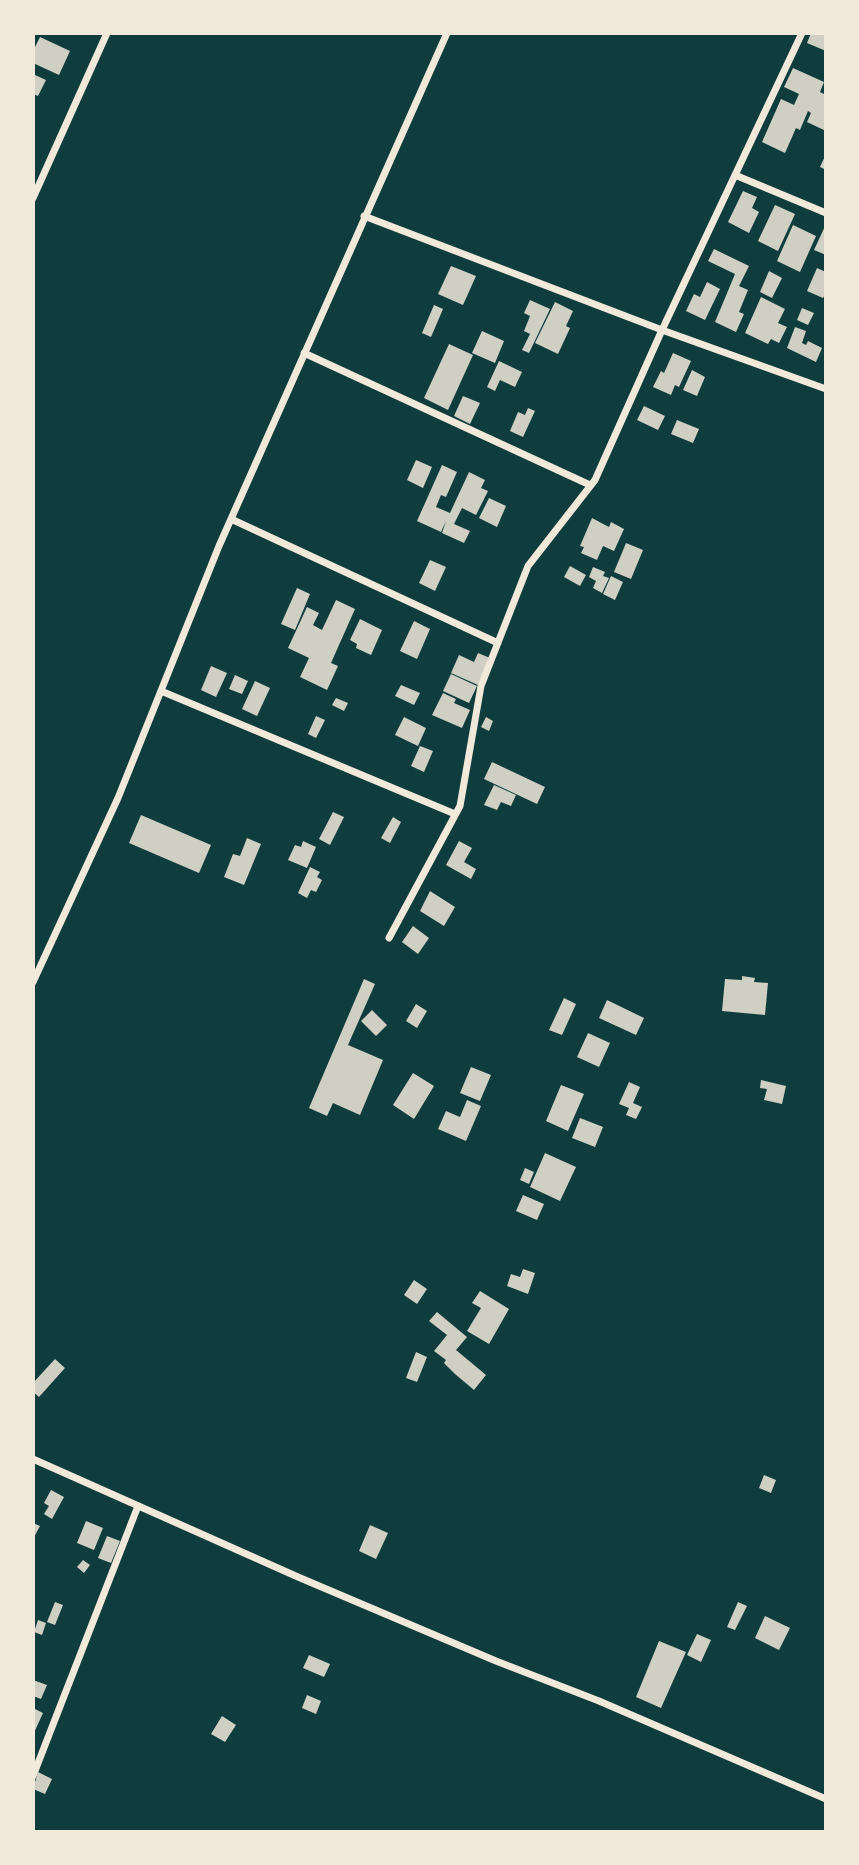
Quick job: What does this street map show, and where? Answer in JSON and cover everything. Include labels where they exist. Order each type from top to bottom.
[{"type":"street","points":[[33,198],[107,33]]},
{"type":"street","points":[[33,982],[108,821],[231,519],[447,33]]},
{"type":"street","points":[[389,938],[460,806],[481,686],[528,566],[590,485],[802,33]]},
{"type":"street","points":[[735,175],[826,214]]},
{"type":"street","points":[[364,216],[662,330],[826,389]]},
{"type":"street","points":[[304,353],[590,485]]},
{"type":"street","points":[[231,519],[498,643]]},
{"type":"street","points":[[161,691],[455,814]]},
{"type":"street","points":[[33,1459],[298,1577],[496,1661],[599,1701],[826,1799]]},
{"type":"street","points":[[33,1776],[138,1506]]},
{"type":"building","points":[[811,33],[826,33],[826,51],[807,43]]},
{"type":"building","points":[[40,37],[70,51],[59,75],[33,63],[33,51]]},
{"type":"building","points":[[793,68],[824,82],[820,92],[826,95],[826,131],[807,122],[811,113],[808,111],[800,130],[796,128],[785,153],[762,142],[781,99],[794,105],[799,94],[784,87]]},
{"type":"building","points":[[33,74],[46,80],[38,96],[33,94]]},
{"type":"building","points":[[826,154],[826,170],[820,167]]},
{"type":"building","points":[[743,191],[757,197],[752,208],[759,212],[749,233],[728,222]]},
{"type":"building","points":[[775,205],[795,214],[778,251],[758,241]]},
{"type":"building","points":[[826,224],[826,255],[814,250]]},
{"type":"building","points":[[793,225],[816,236],[800,272],[777,261]]},
{"type":"building","points":[[714,249],[749,266],[739,286],[748,290],[739,312],[744,314],[736,332],[715,322],[735,274],[708,261]]},
{"type":"building","points":[[451,266],[476,276],[463,305],[438,294]]},
{"type":"building","points":[[817,268],[826,272],[826,293],[823,298],[807,291]]},
{"type":"building","points":[[769,271],[782,278],[772,298],[760,292]]},
{"type":"building","points":[[707,282],[720,289],[705,320],[686,311],[694,294],[700,297]]},
{"type":"building","points":[[761,297],[785,309],[778,323],[787,327],[779,343],[771,339],[768,344],[745,333]]},
{"type":"building","points":[[530,300],[550,309],[529,353],[522,350],[530,334],[524,331],[530,316],[524,313]]},
{"type":"building","points":[[555,302],[573,311],[566,326],[570,328],[558,354],[535,343]]},
{"type":"building","points":[[434,305],[443,309],[431,337],[422,333]]},
{"type":"building","points":[[802,308],[814,313],[808,325],[797,320]]},
{"type":"building","points":[[795,327],[806,331],[802,343],[806,345],[808,341],[822,348],[816,362],[787,348]]},
{"type":"building","points":[[482,331],[504,341],[495,363],[472,353]]},
{"type":"building","points":[[449,344],[473,355],[448,410],[424,398]]},
{"type":"building","points":[[673,353],[691,361],[679,387],[675,385],[671,395],[653,387],[661,371],[664,373]]},
{"type":"building","points":[[499,361],[522,372],[515,387],[500,380],[495,391],[487,387]]},
{"type":"building","points":[[692,370],[705,377],[697,396],[683,390]]},
{"type":"building","points":[[463,396],[480,403],[470,424],[454,416]]},
{"type":"building","points":[[644,406],[665,416],[658,430],[637,420]]},
{"type":"building","points":[[528,408],[535,411],[523,437],[510,431],[518,412],[525,415]]},
{"type":"building","points":[[677,420],[699,429],[693,443],[671,434]]},
{"type":"building","points":[[416,460],[432,467],[423,488],[407,480]]},
{"type":"building","points":[[442,465],[457,472],[446,497],[441,495],[436,507],[450,513],[469,472],[485,480],[481,488],[488,491],[476,515],[462,508],[454,524],[470,531],[464,543],[442,533],[446,521],[441,532],[417,521]]},
{"type":"building","points":[[489,498],[506,506],[497,527],[479,518]]},
{"type":"building","points":[[592,518],[609,527],[611,522],[624,529],[614,551],[603,546],[597,560],[581,553],[584,547],[580,546]]},
{"type":"building","points":[[626,543],[643,550],[631,579],[614,572]]},
{"type":"building","points":[[430,560],[446,567],[435,591],[419,583]]},
{"type":"building","points":[[570,566],[586,575],[580,586],[564,577]]},
{"type":"building","points":[[593,567],[605,572],[603,576],[609,578],[602,593],[593,588],[596,581],[589,577]]},
{"type":"building","points":[[611,576],[623,582],[615,600],[603,594]]},
{"type":"building","points":[[297,588],[310,594],[295,630],[281,624]]},
{"type":"building","points":[[336,600],[355,609],[331,663],[338,666],[327,690],[300,677],[309,658],[288,648],[307,607],[319,613],[313,625],[322,630]]},
{"type":"building","points":[[360,619],[382,630],[371,655],[356,648],[357,644],[350,640]]},
{"type":"building","points":[[414,621],[430,629],[417,659],[400,651]]},
{"type":"building","points":[[478,653],[490,658],[478,685],[451,673],[459,655],[474,662]]},
{"type":"building","points":[[211,666],[227,673],[216,697],[201,690]]},
{"type":"building","points":[[451,674],[477,686],[469,703],[443,691]]},
{"type":"building","points":[[235,675],[248,681],[242,694],[229,689]]},
{"type":"building","points":[[255,681],[270,688],[257,716],[242,709]]},
{"type":"building","points":[[401,685],[420,693],[414,705],[395,696]]},
{"type":"building","points":[[443,693],[456,699],[454,703],[470,710],[462,728],[432,715]]},
{"type":"building","points":[[336,698],[348,703],[344,711],[332,705]]},
{"type":"building","points":[[316,716],[325,720],[316,738],[308,734]]},
{"type":"building","points":[[404,717],[426,728],[418,746],[395,735]]},
{"type":"building","points":[[486,717],[493,721],[489,731],[481,727]]},
{"type":"building","points":[[420,746],[433,751],[424,772],[411,766]]},
{"type":"building","points":[[492,762],[545,787],[537,804],[484,779]]},
{"type":"building","points":[[494,785],[516,795],[511,806],[501,802],[497,810],[484,805]]},
{"type":"building","points":[[333,812],[344,817],[330,845],[319,839]]},
{"type":"building","points":[[141,815],[211,845],[199,873],[129,843]]},
{"type":"building","points":[[393,817],[401,822],[390,843],[381,838]]},
{"type":"building","points":[[247,838],[261,844],[244,885],[224,877],[233,854],[240,856]]},
{"type":"building","points":[[303,841],[316,847],[307,868],[288,860],[295,845],[301,847]]},
{"type":"building","points":[[459,841],[472,848],[464,862],[476,869],[471,879],[446,865]]},
{"type":"building","points":[[310,867],[320,872],[317,877],[322,880],[316,892],[311,890],[307,898],[298,893]]},
{"type":"building","points":[[430,891],[455,907],[444,926],[420,911]]},
{"type":"building","points":[[413,926],[429,938],[418,954],[402,942]]},
{"type":"building","points":[[742,976],[755,978],[754,982],[768,983],[765,1015],[722,1011],[725,979],[742,980]]},
{"type":"building","points":[[364,979],[375,984],[348,1045],[383,1060],[360,1115],[333,1103],[327,1116],[309,1108]]},
{"type":"building","points":[[564,998],[576,1004],[562,1035],[549,1030]]},
{"type":"building","points":[[607,1000],[644,1018],[636,1035],[599,1018]]},
{"type":"building","points":[[416,1004],[427,1011],[417,1028],[406,1021]]},
{"type":"building","points":[[372,1010],[387,1025],[376,1036],[361,1021]]},
{"type":"building","points":[[588,1033],[610,1043],[599,1067],[577,1057]]},
{"type":"building","points":[[471,1067],[491,1075],[480,1101],[460,1093]]},
{"type":"building","points":[[413,1073],[434,1086],[414,1119],[393,1105]]},
{"type":"building","points":[[761,1080],[786,1086],[782,1104],[764,1100],[767,1089],[760,1088]]},
{"type":"building","points":[[629,1082],[640,1087],[633,1103],[642,1107],[636,1119],[626,1115],[629,1108],[619,1104]]},
{"type":"building","points":[[561,1085],[584,1094],[568,1131],[546,1121]]},
{"type":"building","points":[[467,1100],[481,1106],[466,1141],[438,1129],[446,1111],[460,1117]]},
{"type":"building","points":[[580,1118],[603,1127],[595,1147],[572,1138]]},
{"type":"building","points":[[545,1153],[576,1167],[560,1201],[530,1187]]},
{"type":"building","points":[[525,1168],[534,1172],[529,1184],[520,1180]]},
{"type":"building","points":[[523,1195],[544,1204],[537,1220],[516,1211]]},
{"type":"building","points":[[523,1269],[535,1273],[528,1294],[507,1286],[511,1274],[520,1277]]},
{"type":"building","points":[[414,1280],[427,1289],[417,1304],[404,1295]]},
{"type":"building","points":[[480,1291],[509,1309],[489,1344],[467,1331],[481,1308],[472,1303]]},
{"type":"building","points":[[437,1312],[467,1337],[456,1350],[486,1375],[474,1390],[434,1351],[447,1335],[429,1321]]},
{"type":"building","points":[[416,1352],[427,1357],[417,1382],[406,1378]]},
{"type":"building","points":[[55,1359],[65,1368],[39,1397],[33,1392],[33,1383]]},
{"type":"building","points":[[764,1475],[776,1480],[771,1493],[759,1488]]},
{"type":"building","points":[[51,1490],[64,1497],[52,1519],[44,1514],[49,1506],[44,1503]]},
{"type":"building","points":[[86,1521],[103,1528],[94,1550],[77,1543]]},
{"type":"building","points":[[33,1523],[40,1526],[33,1539]]},
{"type":"building","points":[[370,1525],[388,1533],[376,1559],[359,1551]]},
{"type":"building","points":[[107,1536],[120,1541],[111,1563],[98,1558]]},
{"type":"building","points":[[83,1560],[90,1565],[84,1573],[77,1567]]},
{"type":"building","points":[[55,1602],[63,1605],[55,1625],[47,1622]]},
{"type":"building","points":[[738,1602],[747,1606],[735,1630],[727,1627]]},
{"type":"building","points":[[765,1616],[790,1628],[779,1650],[755,1638]]},
{"type":"building","points":[[38,1620],[46,1623],[42,1635],[34,1632]]},
{"type":"building","points":[[697,1634],[711,1640],[701,1662],[687,1655]]},
{"type":"building","points":[[659,1641],[686,1652],[661,1708],[636,1697]]},
{"type":"building","points":[[309,1655],[330,1664],[324,1677],[303,1668]]},
{"type":"building","points":[[33,1680],[47,1685],[41,1699],[33,1696]]},
{"type":"building","points":[[307,1695],[321,1701],[316,1714],[302,1708]]},
{"type":"building","points":[[33,1708],[43,1713],[33,1735]]},
{"type":"building","points":[[222,1716],[236,1725],[225,1742],[211,1734]]},
{"type":"building","points":[[38,1772],[52,1779],[45,1794],[33,1789]]}]
